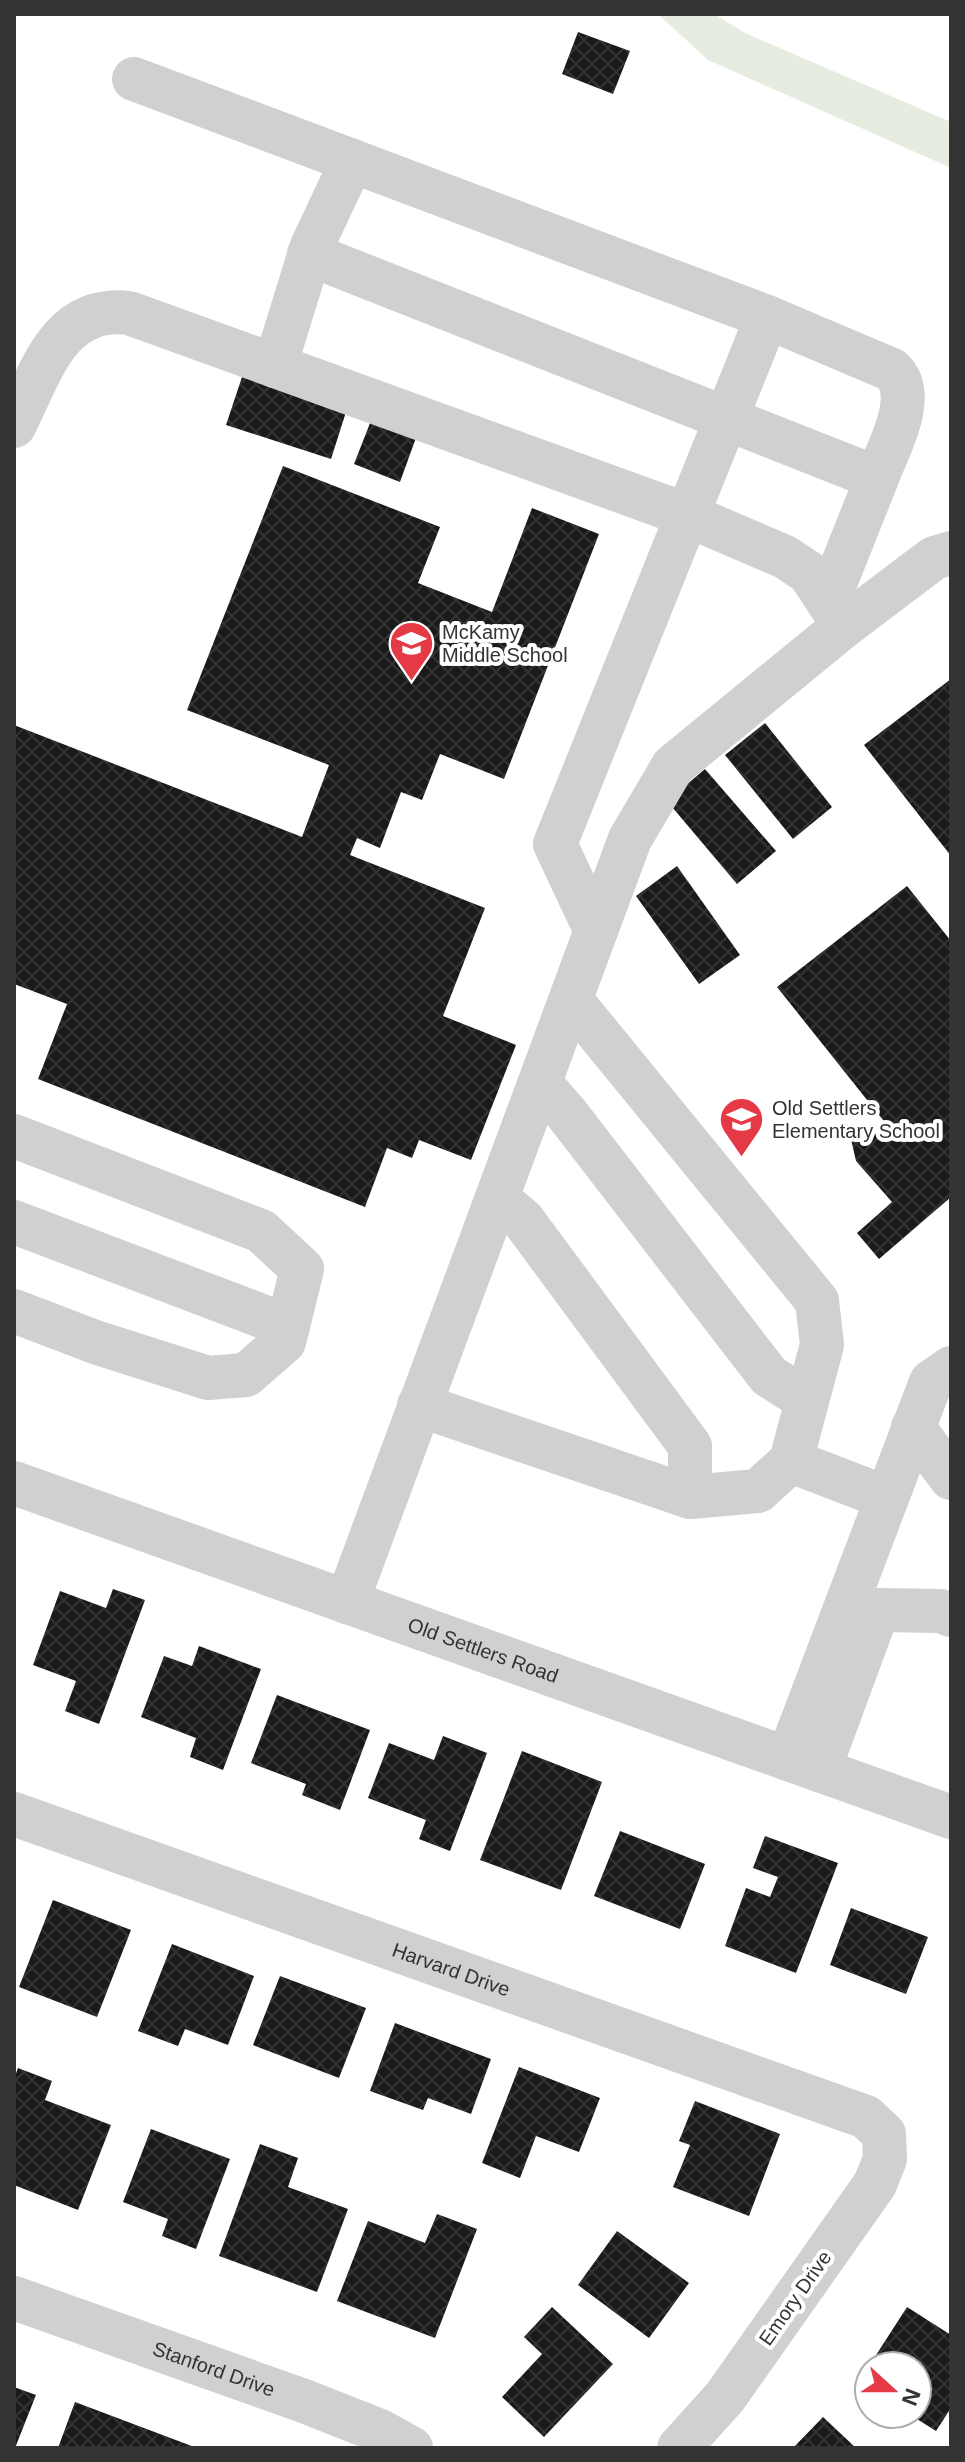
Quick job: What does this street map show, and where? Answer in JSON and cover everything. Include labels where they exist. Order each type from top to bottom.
[{"type":"street","points":[[134,79],[767,317],[892,370],[898,377],[904,397],[836,613]]},
{"type":"street","points":[[275,366],[309,254],[352,161]]},
{"type":"street","points":[[309,254],[877,478]]},
{"type":"street","points":[[14,426],[52,351],[76,323],[109,311],[129,313],[687,515],[797,564],[809,573],[836,613]]},
{"type":"street","points":[[596,931],[555,844],[767,317]]},
{"type":"street","points":[[347,1602],[630,839],[673,766],[836,613],[934,558],[951,553]]},
{"type":"street","points":[[419,1405],[690,1497],[758,1491],[791,1461],[822,1345],[817,1301],[571,1000]]},
{"type":"street","points":[[540,1083],[769,1376],[807,1400]]},
{"type":"street","points":[[14,1136],[261,1231],[302,1269],[284,1342],[246,1375],[208,1378],[95,1342],[14,1311]]},
{"type":"street","points":[[497,1198],[523,1220],[690,1446],[690,1497]]},
{"type":"street","points":[[14,1222],[288,1326]]},
{"type":"street","points":[[803,1764],[887,1498],[913,1427],[931,1382],[951,1368]]},
{"type":"street","points":[[913,1427],[951,1478]]},
{"type":"street","points":[[791,1461],[887,1498]]},
{"type":"street","name":"Old Settlers Road","points":[[14,1483],[951,1817]]},
{"type":"street","points":[[803,1764],[878,1610],[941,1611],[951,1615]]},
{"type":"street","name":"Harvard Drive","points":[[14,1814],[866,2117],[884,2134]]},
{"type":"street","name":"Emory Drive","points":[[679,2448],[725,2397],[875,2184],[885,2159],[884,2134]]},
{"type":"street","name":"Stanford Drive","points":[[14,2298],[304,2401],[380,2431],[411,2448]]},
{"type":"shaded area","points":[[658,14],[714,14],[745,33],[951,122],[951,168],[708,60]]},
{"type":"building","points":[[578,32],[630,51],[613,94],[562,74]]},
{"type":"building","points":[[242,377],[346,412],[331,459],[226,425]]},
{"type":"building","points":[[372,418],[417,435],[400,482],[354,464]]},
{"type":"building","points":[[283,466],[440,527],[418,583],[492,612],[532,508],[599,534],[504,779],[440,754],[422,800],[401,792],[380,848],[357,838],[350,855],[485,908],[443,1016],[516,1045],[471,1160],[419,1140],[412,1158],[387,1148],[365,1207],[38,1079],[67,1004],[14,984],[14,725],[302,837],[329,765],[187,710]]},
{"type":"building","points":[[951,679],[951,856],[864,745]]},
{"type":"building","points":[[765,723],[832,807],[793,839],[725,755]]},
{"type":"building","points":[[705,769],[776,851],[737,884],[667,801]]},
{"type":"building","points":[[677,866],[740,955],[699,984],[636,896]]},
{"type":"building","points":[[907,886],[951,941],[951,1197],[879,1259],[857,1233],[892,1202],[856,1161],[851,1139],[891,1130],[777,987]]},
{"type":"building","points":[[113,1589],[145,1600],[99,1724],[65,1711],[76,1681],[33,1665],[60,1591],[106,1608]]},
{"type":"building","points":[[199,1646],[261,1669],[223,1770],[190,1757],[196,1738],[141,1717],[164,1656],[192,1666]]},
{"type":"building","points":[[277,1695],[370,1730],[340,1810],[302,1795],[306,1784],[251,1763]]},
{"type":"building","points":[[443,1736],[487,1753],[450,1851],[419,1839],[426,1820],[368,1798],[389,1743],[434,1760]]},
{"type":"building","points":[[522,1751],[602,1782],[561,1890],[480,1860]]},
{"type":"building","points":[[620,1831],[705,1864],[680,1929],[594,1896]]},
{"type":"building","points":[[765,1836],[838,1863],[796,1973],[725,1946],[746,1888],[770,1897],[778,1877],[753,1868]]},
{"type":"building","points":[[53,1900],[131,1930],[97,2017],[19,1987]]},
{"type":"building","points":[[851,1908],[928,1937],[906,1994],[830,1965]]},
{"type":"building","points":[[172,1944],[254,1976],[228,2045],[185,2029],[178,2046],[138,2031]]},
{"type":"building","points":[[280,1976],[366,2008],[339,2078],[253,2045]]},
{"type":"building","points":[[395,2023],[491,2059],[471,2114],[428,2098],[423,2110],[370,2091]]},
{"type":"building","points":[[519,2067],[600,2098],[579,2152],[536,2136],[520,2178],[482,2163]]},
{"type":"building","points":[[18,2068],[52,2081],[45,2100],[111,2125],[78,2210],[14,2185],[14,2079]]},
{"type":"building","points":[[695,2101],[780,2134],[749,2216],[673,2187],[690,2145],[679,2141]]},
{"type":"building","points":[[151,2129],[230,2159],[196,2249],[162,2236],[168,2219],[123,2202]]},
{"type":"building","points":[[260,2144],[298,2158],[288,2187],[348,2209],[317,2292],[219,2256]]},
{"type":"building","points":[[437,2214],[477,2229],[435,2338],[337,2301],[368,2221],[425,2243]]},
{"type":"building","points":[[617,2231],[689,2283],[649,2338],[578,2285]]},
{"type":"building","points":[[552,2307],[613,2364],[544,2437],[502,2397],[542,2354],[524,2337]]},
{"type":"building","points":[[907,2307],[951,2335],[951,2408],[936,2431],[933,2429],[933,2350],[879,2350]]},
{"type":"building","points":[[14,2387],[36,2395],[15,2448],[14,2448]]},
{"type":"building","points":[[75,2402],[197,2448],[58,2448]]},
{"type":"building","points":[[823,2417],[856,2448],[793,2448]]},
{"type":"place","name":"McKamy Middle School","points":[[411,683]]},
{"type":"place","name":"Old Settlers Elementary School","points":[[741,1159]]}]
